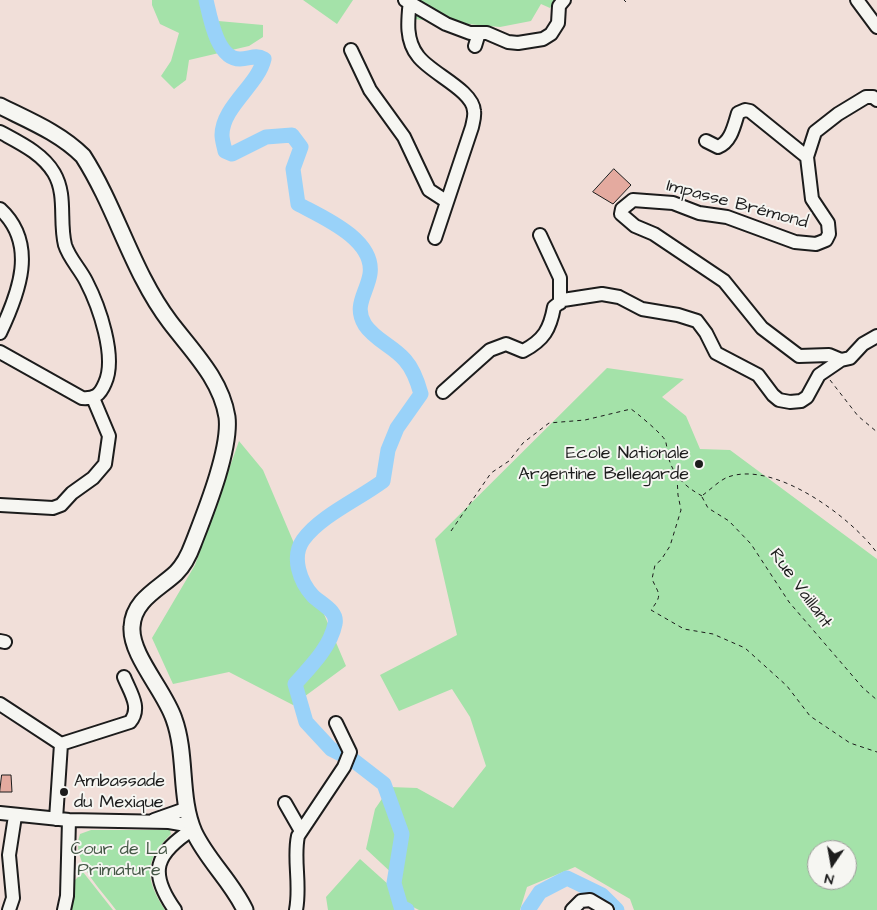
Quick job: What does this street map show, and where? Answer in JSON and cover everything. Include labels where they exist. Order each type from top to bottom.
[{"type":"main road","points":[[0,106],[54,133],[71,144],[83,156],[152,294],[172,324],[206,367],[224,407],[227,424],[223,452],[212,492],[189,554],[177,572],[138,606],[132,626],[135,644],[167,702],[178,729],[183,751],[188,808],[192,827],[245,910]]},
{"type":"street","points":[[435,238],[472,127],[474,112],[471,100],[418,56],[410,41],[408,28],[409,1],[446,24],[470,34],[487,33],[508,42],[543,39],[552,34],[558,23],[559,6],[564,0]]},
{"type":"street","points":[[857,0],[877,27]]},
{"type":"street","points":[[475,46],[479,33]]},
{"type":"street","points":[[351,50],[370,90],[404,137],[429,190],[446,202]]},
{"type":"street","name":"Impasse Brémond","points":[[841,360],[829,354],[799,356],[762,328],[724,281],[654,234],[635,226],[621,214],[622,209],[634,200],[673,203],[699,213],[727,217],[795,242],[816,244],[826,240],[828,223],[812,199],[807,157],[815,132],[838,114],[866,98],[873,96],[877,100]]},
{"type":"street","points":[[706,141],[718,147],[724,144],[732,131],[738,114],[746,110],[750,111],[807,157]]},
{"type":"street","points":[[0,132],[41,157],[55,174],[60,187],[65,246],[87,283],[110,348],[111,362],[106,381],[100,393],[93,398],[82,398],[0,352]]},
{"type":"street","points":[[0,209],[8,216],[18,234],[23,257],[18,289],[0,333]]},
{"type":"street","points":[[540,235],[560,278],[560,303]]},
{"type":"street","points":[[443,392],[490,350],[506,344],[523,351],[534,345],[547,332],[551,325],[554,307],[560,303],[602,294],[618,296],[642,309],[678,315],[697,321],[706,332],[716,353],[758,375],[779,400],[790,402],[801,401],[807,397],[819,375],[841,360],[850,358],[863,344],[877,336]]},
{"type":"street","points":[[0,505],[53,508],[61,506],[72,493],[93,478],[105,464],[108,436],[93,398]]},
{"type":"street","points":[[61,744],[130,722],[135,716],[136,706],[124,677]]},
{"type":"street","points":[[0,704],[61,744]]},
{"type":"street","points":[[296,910],[299,892],[295,847],[301,831],[344,766],[350,752],[336,723]]},
{"type":"street","points":[[61,744],[67,896],[64,910]]},
{"type":"street","points":[[285,803],[301,831]]},
{"type":"street","points":[[149,822],[188,808]]},
{"type":"street","points":[[9,910],[13,898],[5,816],[63,820],[149,822],[192,827]]},
{"type":"street","points":[[176,910],[161,887],[158,870],[163,857],[173,842],[192,827]]},
{"type":"street","points":[[572,910],[580,900],[590,900],[607,910]]},
{"type":"path","points":[[829,368],[830,380],[850,407],[877,432]]},
{"type":"path","points":[[451,531],[492,473],[509,461],[523,443],[548,423],[585,420],[631,409],[643,416],[648,424],[666,441],[672,469],[677,476],[681,510],[670,546],[661,560],[654,565],[652,579],[660,592],[659,600],[651,610],[684,628],[713,634],[746,648],[787,686],[810,716],[850,743],[877,752]]},
{"type":"path","points":[[702,496],[727,477],[743,474],[772,477],[828,506],[859,530],[877,554]]},
{"type":"path","name":"Rue Vaillant","points":[[677,476],[689,489],[702,496],[708,508],[729,521],[752,544],[789,602],[863,688],[877,700]]},
{"type":"green space","points":[[152,0],[207,0],[207,20],[263,25],[263,37],[249,46],[189,60],[186,80],[174,89],[161,76],[171,61],[179,33],[160,24],[152,5]]},
{"type":"green space","points":[[303,0],[353,0],[337,24]]},
{"type":"green space","points":[[415,0],[555,0],[550,8],[541,4],[531,21],[500,27],[413,19]]},
{"type":"green space","points":[[607,368],[684,379],[662,397],[686,416],[700,449],[730,450],[877,559],[877,910],[634,910],[630,899],[575,867],[527,887],[520,910],[419,910],[405,903],[396,877],[366,849],[375,809],[390,787],[417,788],[453,808],[486,766],[470,717],[452,689],[399,711],[380,675],[457,635],[435,539]]},
{"type":"green space","points":[[239,441],[263,470],[346,666],[293,705],[229,672],[173,684],[152,638],[195,565]]},
{"type":"green space","name":"Cour de La Primature","points":[[91,830],[170,830],[171,834],[155,853],[150,870],[154,889],[165,910],[116,910],[95,884],[79,854],[80,834]]},
{"type":"green space","points":[[360,859],[389,885],[396,907],[401,910],[328,910],[326,897]]},
{"type":"green space","points":[[83,872],[113,910],[69,910],[71,884]]},
{"type":"building","points":[[614,169],[631,185],[613,204],[593,192]]},
{"type":"building","points":[[2,775],[11,775],[12,792],[0,792]]},
{"type":"waterway","points":[[206,0],[216,36],[226,52],[232,57],[240,59],[255,57],[264,59],[255,78],[228,115],[222,137],[225,151],[232,154],[266,137],[292,135],[301,147],[293,169],[298,204],[345,231],[364,250],[369,261],[370,274],[362,300],[360,312],[362,318],[369,330],[400,355],[408,364],[415,376],[421,394],[397,428],[388,450],[383,481],[329,516],[310,531],[299,547],[297,561],[304,584],[313,596],[328,608],[335,619],[329,641],[313,664],[295,684],[306,722],[331,749],[353,760],[384,784],[402,834],[394,883],[401,907],[407,910]]},
{"type":"waterway","points":[[528,910],[540,892],[567,878],[602,895],[617,910]]},
{"type":"place","name":"Ecole Nationale Argentine Bellegarde","points":[[699,464]]},
{"type":"place","name":"Ambassade du Mexique","points":[[64,792]]}]
